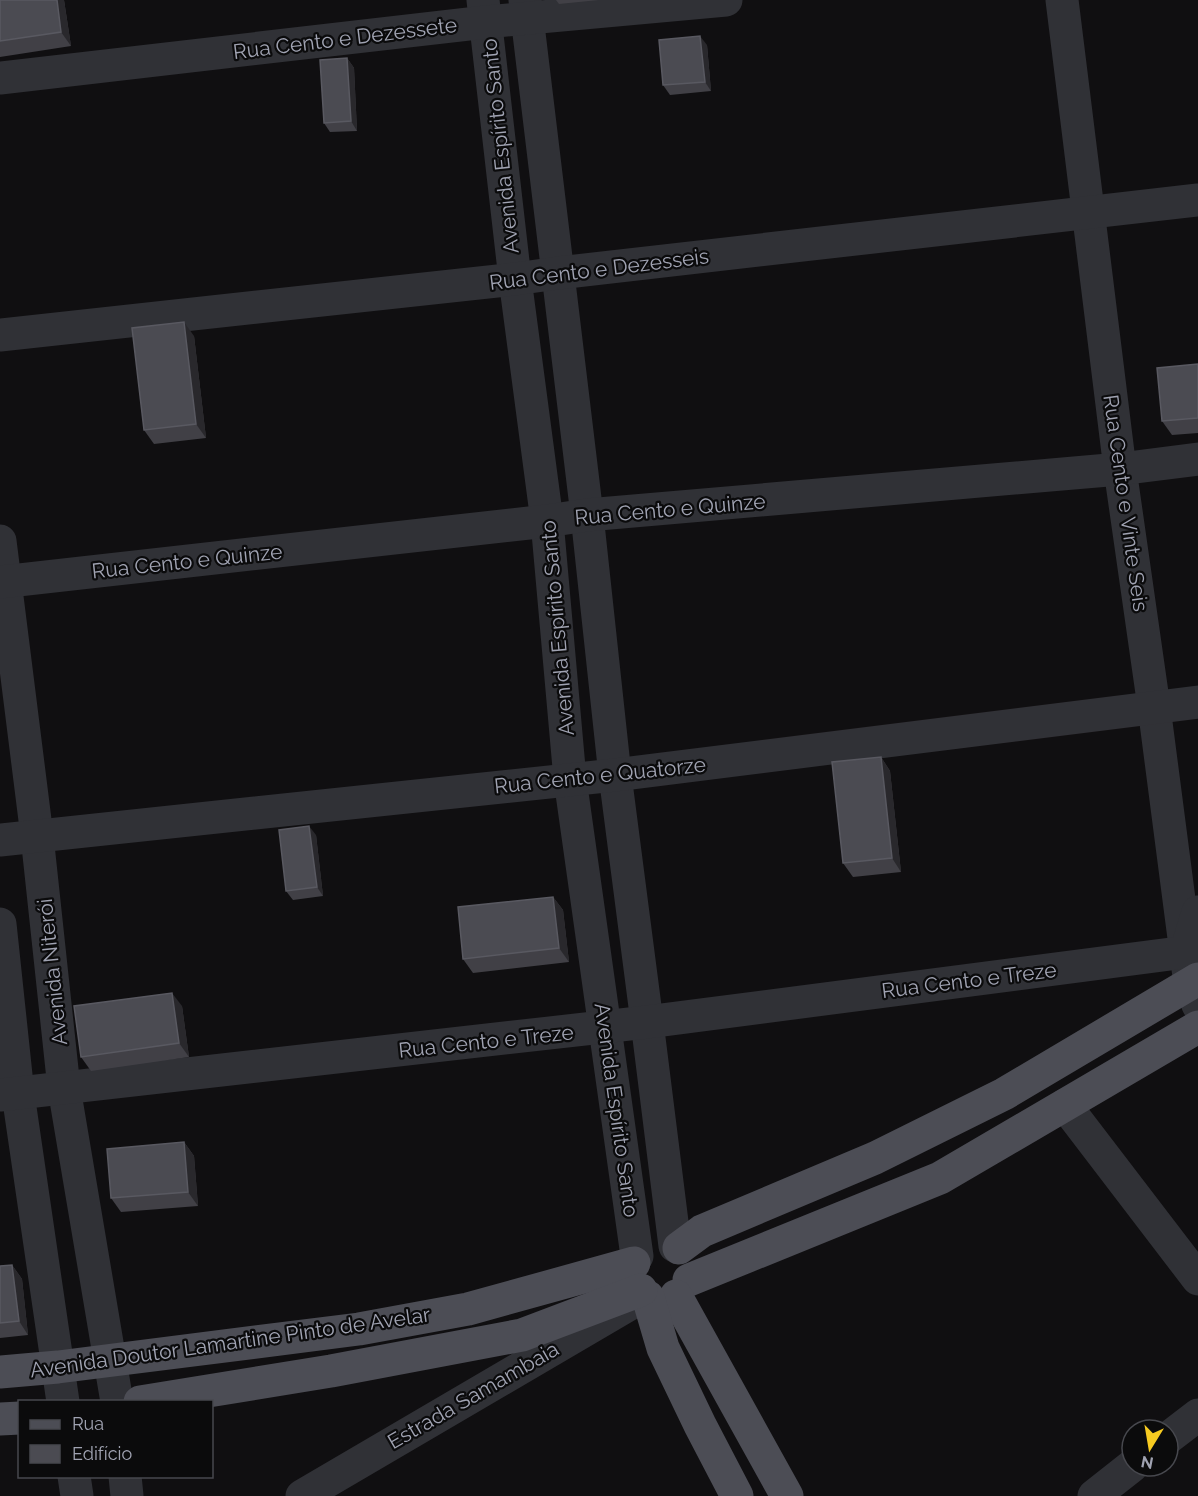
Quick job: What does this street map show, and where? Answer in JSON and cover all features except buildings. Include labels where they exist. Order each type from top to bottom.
[{"type":"main road","points":[[653,1282],[687,1261],[677,1247],[702,1231],[875,1158],[1004,1094],[1193,980]]},
{"type":"main road","name":"Avenida Doutor Lamartine Pinto de Avelar","points":[[146,1400],[331,1371],[522,1335],[653,1282],[940,1178],[1198,1028]]},
{"type":"main road","points":[[653,1282],[663,1348],[737,1496]]},
{"type":"main road","points":[[653,1282],[787,1496]]},
{"type":"main road","name":"Avenida Doutor Lamartine Pinto de Avelar","points":[[0,1372],[58,1367],[370,1328],[468,1309],[653,1282]]},
{"type":"main road","points":[[0,1419],[18,1418]]},
{"type":"street","name":"Rua Cento e Dezessete","points":[[0,78],[484,11],[726,0]]},
{"type":"street","name":"Rua Cento e Vinte Seis","points":[[1062,0],[1120,469],[1193,980]]},
{"type":"street","name":"Avenida Espírito Santo","points":[[526,10],[587,515],[615,775],[677,1247]]},
{"type":"street","name":"Avenida Espírito Santo","points":[[484,11],[515,279],[547,521],[570,779],[604,1027],[653,1282]]},
{"type":"street","name":"Rua Cento e Dezesseis","points":[[0,335],[515,279],[1198,200]]},
{"type":"street","name":"Rua Cento e Quinze","points":[[3,582],[587,515],[1120,469],[1198,459]]},
{"type":"street","name":"Avenida Niterói","points":[[0,541],[3,582],[37,836],[64,1088],[117,1400]]},
{"type":"street","name":"Rua Cento e Quatorze","points":[[0,840],[615,775],[1198,702]]},
{"type":"street","points":[[1193,980],[1198,912]]},
{"type":"street","points":[[0,924],[9,1094],[63,1400]]},
{"type":"street","name":"Rua Cento e Treze","points":[[9,1094],[647,1022],[1193,980]]},
{"type":"street","points":[[1065,1105],[1198,1279]]},
{"type":"street","name":"Estrada Samambaia","points":[[302,1496],[653,1282]]},
{"type":"street","points":[[1180,1429],[1198,1415]]},
{"type":"street","points":[[1094,1496],[1120,1475]]},
{"type":"street","points":[[74,1478],[77,1496]]},
{"type":"street","points":[[125,1478],[127,1496]]}]
